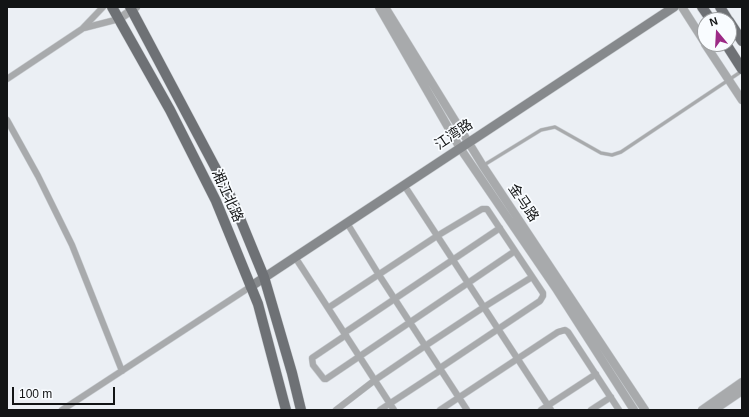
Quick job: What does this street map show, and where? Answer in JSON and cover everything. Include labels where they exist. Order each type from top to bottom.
[{"type":"main road","name":"湘江北路","points":[[112,7],[170,110],[216,201],[258,304],[286,410]]},
{"type":"main road","name":"江湾路","points":[[250,287],[674,7]]},
{"type":"main road","name":"湘江北路","points":[[133,8],[232,199],[264,277],[292,373],[301,410]]},
{"type":"main road","points":[[731,52],[742,70]]},
{"type":"street","points":[[7,79],[82,29],[103,7]]},
{"type":"street","name":"金马路","points":[[379,7],[460,148],[557,290],[634,410]]},
{"type":"street","name":"金马路","points":[[385,7],[468,143],[645,410]]},
{"type":"street","points":[[682,7],[697,31]]},
{"type":"street","points":[[82,29],[119,19],[133,8]]},
{"type":"street","points":[[710,52],[742,100]]},
{"type":"street","points":[[7,120],[38,176],[72,245],[122,371]]},
{"type":"street","points":[[404,185],[550,408]]},
{"type":"street","points":[[328,308],[437,236],[484,208],[489,211],[543,293],[543,298],[540,301],[380,410]]},
{"type":"street","points":[[347,223],[467,410]]},
{"type":"street","points":[[500,228],[345,334],[312,358],[313,364],[322,377],[326,379],[515,251]]},
{"type":"street","points":[[295,257],[394,410]]},
{"type":"street","points":[[336,410],[375,380],[425,346],[532,277]]},
{"type":"street","points":[[62,410],[250,287]]},
{"type":"street","points":[[440,410],[558,332],[565,330],[568,332],[619,410]]},
{"type":"street","points":[[541,410],[550,408],[596,374]]},
{"type":"street","points":[[702,410],[742,382]]},
{"type":"street","points":[[714,410],[742,391]]},
{"type":"street","points":[[591,410],[611,397]]},
{"type":"lane","points":[[483,166],[541,130],[555,127],[600,153],[612,155],[621,152],[742,70]]}]
